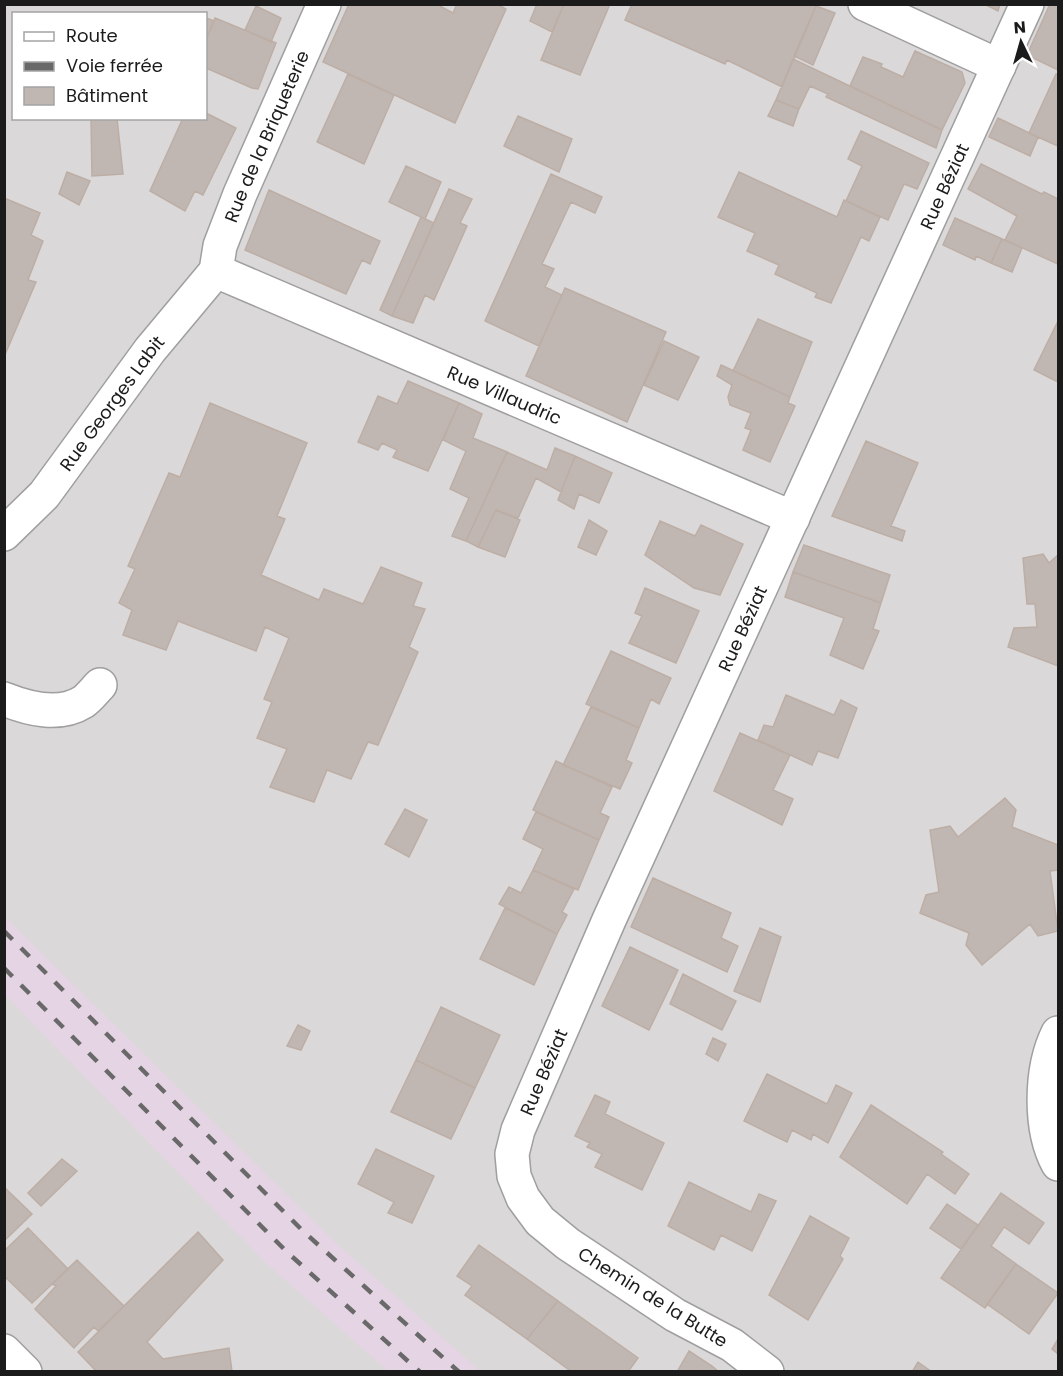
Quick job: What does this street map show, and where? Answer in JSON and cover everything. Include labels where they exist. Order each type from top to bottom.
[{"type":"street","name":"Rue de la Briqueterie","points":[[216,271],[220,246],[240,194],[324,4]]},
{"type":"street","points":[[865,4],[999,66]]},
{"type":"street","name":"Rue Béziat","points":[[568,1244],[540,1221],[523,1198],[514,1176],[512,1154],[518,1130],[609,920],[1027,4]]},
{"type":"street","name":"Rue Villaudric","points":[[216,271],[793,518]]},
{"type":"street","name":"Rue Georges Labit","points":[[4,534],[44,495],[150,350],[216,271]]},
{"type":"street","points":[[4,699],[18,705],[53,712],[83,702],[100,685]]},
{"type":"street","points":[[1059,1033],[1046,1075],[1044,1116],[1053,1154],[1059,1164]]},
{"type":"street","name":"Chemin de la Butte","points":[[568,1244],[675,1315],[732,1345],[767,1371]]},
{"type":"street","points":[[4,1351],[25,1371]]},
{"type":"shaded area","points":[[5,5],[1058,5],[1058,1371],[5,1371]]},
{"type":"shaded area","points":[[4,916],[335,1242],[480,1371],[388,1371],[267,1264],[5,995]]},
{"type":"building","points":[[349,4],[436,4],[453,13],[457,4],[497,4],[506,9],[455,123],[323,62]]},
{"type":"building","points":[[537,4],[564,4],[552,32],[530,21]]},
{"type":"building","points":[[564,4],[610,4],[580,75],[541,60]]},
{"type":"building","points":[[632,4],[814,4],[816,6],[782,87],[727,60],[725,64],[625,20]]},
{"type":"building","points":[[984,4],[1000,4],[998,11]]},
{"type":"building","points":[[1050,4],[1058,4],[1058,70],[1027,55]]},
{"type":"building","points":[[256,6],[281,18],[271,42],[245,30]]},
{"type":"building","points":[[816,6],[835,13],[813,65],[794,56]]},
{"type":"building","points":[[207,18],[214,21],[207,38]]},
{"type":"building","points":[[215,18],[276,43],[258,89],[207,68],[207,38]]},
{"type":"building","points":[[915,51],[962,72],[965,83],[942,130],[850,86],[863,57],[882,64],[881,67],[903,77]]},
{"type":"building","points":[[793,59],[942,130],[936,148],[826,97],[828,94],[810,86],[799,109],[776,100]]},
{"type":"building","points":[[348,74],[394,95],[364,164],[317,142]]},
{"type":"building","points":[[1056,74],[1058,75],[1058,146],[1029,133]]},
{"type":"building","points":[[776,100],[799,109],[793,126],[768,116]]},
{"type":"building","points":[[207,114],[236,128],[203,195],[195,191],[185,211],[150,191],[182,120],[207,120]]},
{"type":"building","points":[[518,116],[572,139],[559,172],[504,146]]},
{"type":"building","points":[[998,118],[1038,137],[1030,156],[989,137]]},
{"type":"building","points":[[91,120],[117,120],[123,174],[92,176]]},
{"type":"building","points":[[861,131],[929,163],[917,189],[904,184],[888,220],[846,201],[862,166],[848,159]]},
{"type":"building","points":[[981,164],[1042,194],[1044,192],[1058,199],[1058,264],[1005,240],[1017,216],[968,189]]},
{"type":"building","points":[[406,166],[441,182],[425,219],[389,202]]},
{"type":"building","points":[[67,172],[90,181],[79,205],[59,194]]},
{"type":"building","points":[[739,172],[837,217],[844,200],[880,217],[869,241],[861,237],[831,303],[815,297],[817,293],[775,274],[779,265],[747,251],[755,233],[718,217]]},
{"type":"building","points":[[551,174],[602,197],[595,213],[571,202],[542,264],[554,269],[545,287],[562,295],[539,346],[485,321]]},
{"type":"building","points":[[449,189],[472,199],[460,223],[467,226],[434,300],[425,295],[413,323],[392,316]]},
{"type":"building","points":[[269,190],[380,241],[370,264],[362,260],[346,294],[245,250]]},
{"type":"building","points":[[4,198],[40,213],[31,235],[43,241],[28,280],[36,282],[4,357]]},
{"type":"building","points":[[421,217],[434,223],[392,316],[380,310]]},
{"type":"building","points":[[955,218],[1002,239],[991,263],[976,256],[975,260],[943,245]]},
{"type":"building","points":[[1002,239],[1022,248],[1012,272],[991,263]]},
{"type":"building","points":[[565,288],[666,332],[627,422],[526,376]]},
{"type":"building","points":[[758,319],[812,342],[790,397],[733,371]]},
{"type":"building","points":[[1058,321],[1058,382],[1034,370]]},
{"type":"building","points":[[664,341],[699,357],[678,400],[644,385]]},
{"type":"building","points":[[721,365],[790,397],[788,403],[795,406],[770,462],[743,450],[751,430],[745,428],[751,413],[730,405],[728,397],[732,385],[717,376]]},
{"type":"building","points":[[408,381],[459,403],[428,471],[393,457],[397,450],[382,443],[378,450],[358,442],[378,396],[397,404]]},
{"type":"building","points":[[210,403],[307,443],[277,516],[285,519],[261,575],[319,600],[324,589],[363,604],[381,567],[422,583],[413,606],[425,609],[409,647],[418,652],[378,745],[368,742],[351,779],[327,770],[314,802],[270,787],[287,749],[257,738],[272,702],[264,699],[289,638],[265,627],[256,651],[178,621],[166,650],[123,635],[132,610],[119,603],[135,569],[128,566],[169,473],[180,477]]},
{"type":"building","points":[[459,403],[482,414],[473,438],[507,452],[466,541],[452,536],[469,498],[450,489],[466,451],[443,440]]},
{"type":"building","points":[[866,441],[918,463],[891,526],[905,531],[902,541],[832,516]]},
{"type":"building","points":[[555,448],[575,456],[561,492],[536,478],[518,518],[496,510],[478,547],[466,541],[507,452],[547,470]]},
{"type":"building","points":[[575,456],[612,473],[599,503],[579,494],[574,509],[558,500]]},
{"type":"building","points":[[496,510],[520,520],[505,557],[478,547]]},
{"type":"building","points":[[589,520],[607,531],[596,555],[578,547]]},
{"type":"building","points":[[660,521],[695,536],[701,525],[743,544],[720,595],[694,588],[645,555]]},
{"type":"building","points":[[804,545],[890,575],[881,603],[793,572]]},
{"type":"building","points":[[1043,554],[1049,563],[1058,555],[1058,666],[1008,647],[1014,628],[1037,627],[1035,604],[1027,604],[1023,558]]},
{"type":"building","points":[[793,572],[881,603],[873,629],[879,631],[863,669],[830,655],[844,618],[785,597]]},
{"type":"building","points":[[645,588],[699,611],[676,663],[629,643],[642,616],[635,613]]},
{"type":"building","points":[[611,651],[671,678],[659,704],[651,699],[639,728],[586,704]]},
{"type":"building","points":[[786,695],[834,715],[841,700],[857,708],[838,758],[818,751],[812,765],[758,740],[764,725],[773,727]]},
{"type":"building","points":[[591,707],[639,728],[626,760],[632,763],[620,789],[563,765]]},
{"type":"building","points":[[740,733],[790,755],[773,790],[793,799],[782,825],[714,791]]},
{"type":"building","points":[[556,761],[612,787],[600,813],[609,817],[599,840],[533,810]]},
{"type":"building","points":[[1005,798],[1016,810],[1012,827],[1058,845],[1058,870],[1050,871],[1058,931],[1038,936],[1030,924],[982,965],[966,945],[969,933],[920,913],[926,895],[939,892],[930,830],[950,826],[958,837]]},
{"type":"building","points":[[405,809],[427,820],[409,857],[385,844]]},
{"type":"building","points":[[536,812],[599,840],[578,890],[533,870],[543,849],[523,839]]},
{"type":"building","points":[[533,870],[574,889],[562,912],[567,915],[557,934],[499,904],[509,887],[521,893]]},
{"type":"building","points":[[653,878],[731,913],[721,938],[738,946],[727,972],[631,927]]},
{"type":"building","points":[[505,908],[557,934],[534,985],[480,959]]},
{"type":"building","points":[[760,928],[781,937],[760,1002],[734,991]]},
{"type":"building","points":[[630,947],[678,970],[649,1030],[602,1006]]},
{"type":"building","points":[[683,974],[736,1001],[722,1030],[670,1004]]},
{"type":"building","points":[[441,1007],[500,1035],[475,1088],[416,1060]]},
{"type":"building","points":[[298,1025],[310,1031],[301,1050],[287,1046]]},
{"type":"building","points":[[713,1038],[726,1044],[718,1061],[706,1054]]},
{"type":"building","points":[[416,1060],[475,1088],[451,1139],[391,1112]]},
{"type":"building","points":[[767,1074],[827,1104],[836,1085],[852,1093],[828,1143],[813,1134],[811,1140],[792,1130],[787,1142],[744,1121]]},
{"type":"building","points":[[595,1095],[610,1102],[605,1114],[664,1143],[642,1190],[595,1167],[602,1154],[587,1147],[590,1143],[575,1136]]},
{"type":"building","points":[[871,1105],[943,1152],[941,1154],[969,1174],[955,1194],[927,1174],[907,1204],[840,1157]]},
{"type":"building","points":[[376,1149],[434,1176],[412,1223],[388,1213],[394,1202],[358,1184]]},
{"type":"building","points":[[62,1159],[77,1171],[41,1206],[28,1193]]},
{"type":"building","points":[[689,1182],[751,1212],[759,1194],[776,1201],[752,1251],[721,1235],[714,1250],[668,1226]]},
{"type":"building","points":[[4,1187],[32,1214],[4,1241]]},
{"type":"building","points":[[1001,1193],[1044,1223],[1029,1244],[1004,1227],[991,1246],[1016,1264],[985,1308],[941,1278]]},
{"type":"building","points":[[947,1204],[978,1225],[961,1249],[930,1228]]},
{"type":"building","points":[[810,1216],[849,1238],[840,1256],[843,1259],[808,1320],[769,1295]]},
{"type":"building","points":[[28,1228],[68,1269],[32,1303],[4,1276],[4,1251]]},
{"type":"building","points":[[198,1232],[223,1260],[147,1342],[163,1359],[229,1348],[232,1372],[97,1372],[78,1352]]},
{"type":"building","points":[[479,1245],[558,1301],[527,1339],[465,1295],[472,1286],[457,1276]]},
{"type":"building","points":[[77,1260],[124,1306],[98,1331],[94,1327],[74,1348],[35,1309],[56,1286],[52,1284]]},
{"type":"building","points":[[1016,1264],[1058,1293],[1029,1334],[987,1304]]},
{"type":"building","points":[[558,1301],[638,1358],[628,1372],[572,1372],[527,1339]]},
{"type":"building","points":[[1058,1339],[1058,1354],[1052,1349]]},
{"type":"building","points":[[689,1351],[712,1366],[719,1372],[677,1372]]},
{"type":"building","points":[[918,1362],[932,1372],[912,1372]]},
{"type":"railway","points":[[4,931],[303,1231],[459,1372]]},
{"type":"railway","points":[[4,968],[287,1252],[420,1372]]}]
